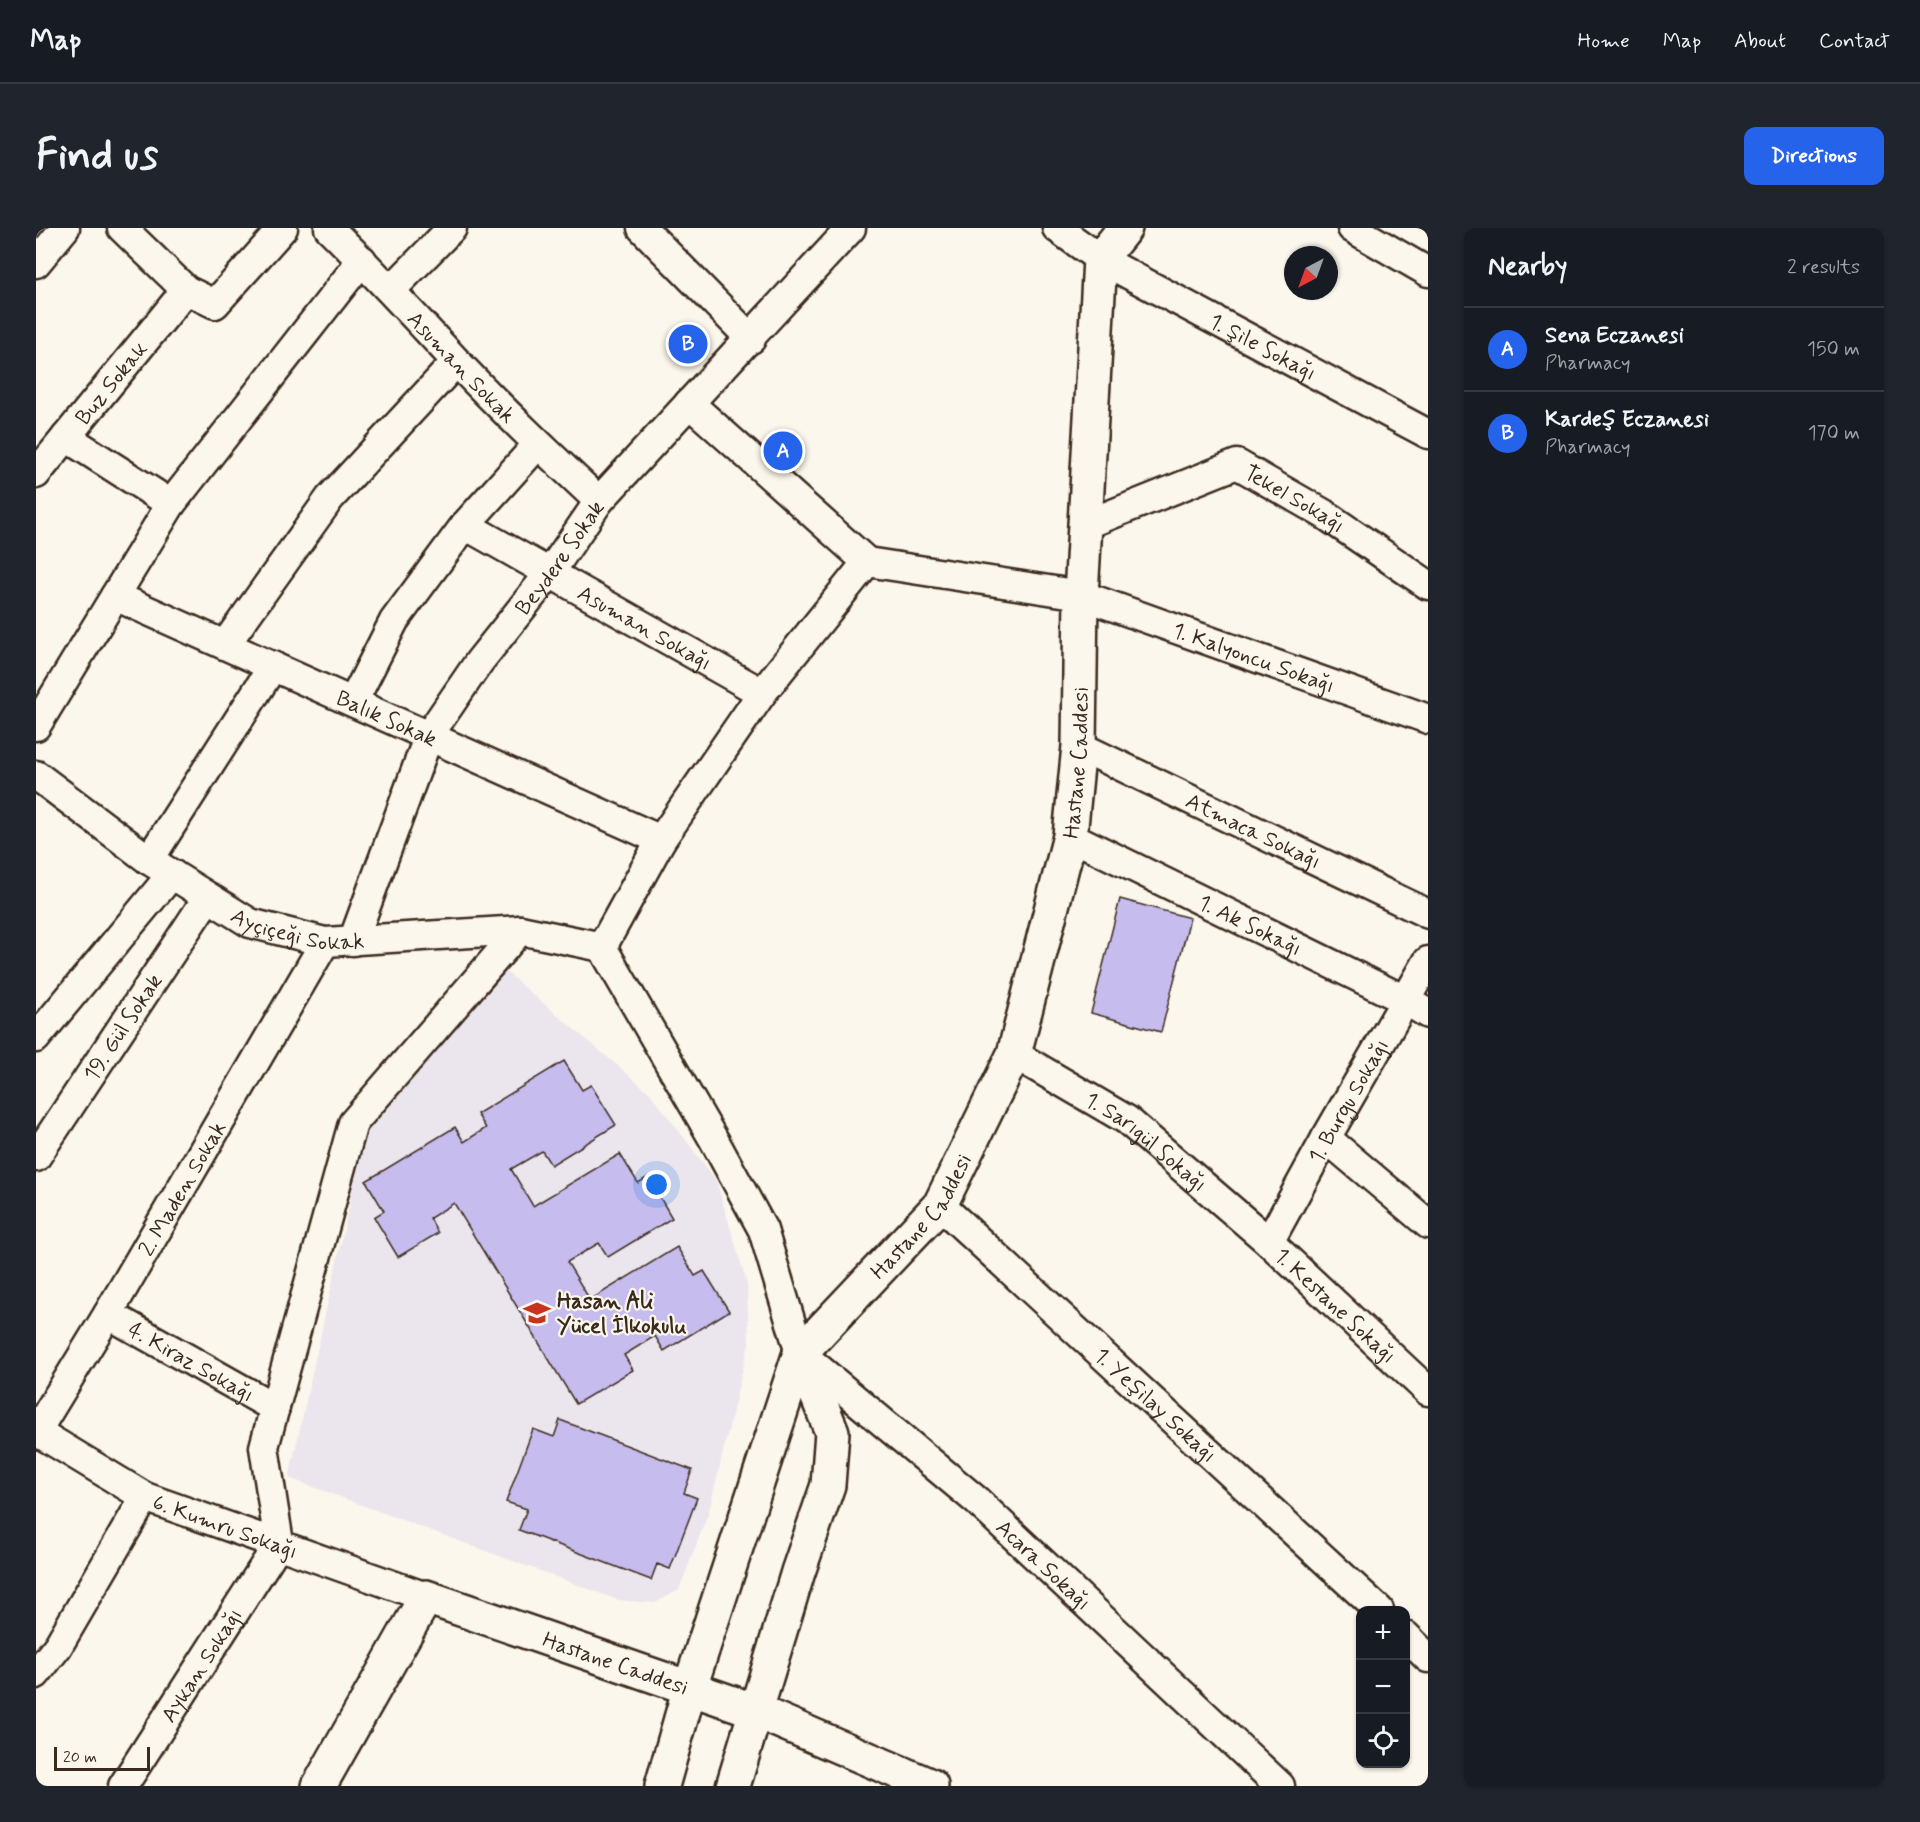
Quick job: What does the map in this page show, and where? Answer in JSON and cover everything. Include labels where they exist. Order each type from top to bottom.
[{"type":"main road","points":[[1100,259],[1125,228]]},
{"type":"main road","name":"Hastane Caddesi","points":[[426,1597],[690,1687],[800,1353],[940,1205],[1014,1054],[1070,836],[1079,746],[1081,595],[1100,259]]},
{"type":"main road","points":[[733,1786],[798,1572],[828,1485],[832,1432],[800,1353]]},
{"type":"main road","points":[[319,1786],[426,1597]]},
{"type":"main road","points":[[662,1786],[690,1687],[756,1711],[931,1786]]},
{"type":"street","points":[[36,263],[65,228]]},
{"type":"street","points":[[122,228],[186,290],[215,304],[283,228]]},
{"type":"street","name":"Asuman Sokak","points":[[329,228],[391,290],[456,362],[599,501]]},
{"type":"street","points":[[391,290],[452,228]]},
{"type":"street","points":[[642,228],[750,339]]},
{"type":"street","name":"1. Şile Sokağı","points":[[1058,228],[1100,259],[1428,434]]},
{"type":"street","points":[[1352,228],[1428,272]]},
{"type":"street","name":"Beydere Sokak","points":[[339,942],[429,735],[479,662],[549,574],[599,501],[750,339],[836,233]]},
{"type":"street","points":[[36,726],[171,504],[362,260]]},
{"type":"street","name":"Buz Sokak","points":[[36,474],[186,290]]},
{"type":"street","points":[[225,645],[330,498],[456,362]]},
{"type":"street","points":[[690,403],[867,562],[762,693],[661,840],[603,947],[763,1230],[800,1353]]},
{"type":"street","points":[[66,436],[171,504]]},
{"type":"street","points":[[353,702],[394,621],[465,525],[538,444]]},
{"type":"street","name":"Tekel Sokağı","points":[[1085,525],[1237,464],[1324,514],[1428,585]]},
{"type":"street","name":"Asuman Sokağı","points":[[465,525],[762,693]]},
{"type":"street","name":"1. Kalyoncu Sokağı","points":[[867,562],[1081,595],[1428,719]]},
{"type":"street","name":"Balık Sokak","points":[[115,596],[661,840]]},
{"type":"street","points":[[36,1038],[160,867],[273,666]]},
{"type":"street","name":"Atmaca Sokağı","points":[[1079,746],[1428,914]]},
{"type":"street","name":"Ayçiçeği Sokak","points":[[36,774],[160,867],[250,923],[339,942],[520,930],[603,947]]},
{"type":"street","name":"1. Ak Sokağı","points":[[1070,836],[1417,1007]]},
{"type":"street","name":"19. Gül Sokak","points":[[36,1157],[208,897]]},
{"type":"street","points":[[279,1543],[264,1447],[353,1123],[520,930]]},
{"type":"street","name":"2. Maden Sokak","points":[[36,1431],[339,942]]},
{"type":"street","name":"1. Burgu Sokağı","points":[[1269,1242],[1326,1138],[1417,1007],[1428,961]]},
{"type":"street","name":"1. Sarıgül Sokağı","points":[[1014,1054],[1127,1120],[1269,1242]]},
{"type":"street","points":[[1326,1138],[1427,1222]]},
{"type":"street","name":"1. Yeşilay Sokağı","points":[[940,1205],[1375,1606]]},
{"type":"street","name":"1. Kestane Sokağı","points":[[1269,1242],[1428,1391]]},
{"type":"street","name":"4. Kiraz Sokağı","points":[[108,1314],[275,1408]]},
{"type":"street","name":"Acara Sokağı","points":[[800,1353],[977,1502],[1280,1786]]},
{"type":"street","name":"6. Kumru Sokağı","points":[[36,1431],[145,1497],[426,1597]]},
{"type":"street","points":[[36,1674],[58,1646],[145,1497]]},
{"type":"street","name":"Aykan Sokağı","points":[[123,1786],[279,1543]]},
{"type":"street","points":[[1410,1640],[1428,1658]]},
{"type":"shaded area","name":"Hasan Ali Yücel İlkokulu","points":[[505,971],[650,1093],[716,1180],[747,1284],[749,1343],[709,1511],[679,1590],[655,1603],[618,1600],[289,1478],[366,1130]]},
{"type":"building","points":[[1120,899],[1190,918],[1161,1032],[1091,1013]]},
{"type":"building","points":[[564,1061],[582,1090],[591,1085],[616,1125],[551,1165],[542,1151],[511,1169],[533,1206],[620,1154],[638,1183],[648,1177],[672,1218],[608,1257],[599,1243],[567,1262],[590,1300],[677,1247],[695,1276],[704,1271],[729,1311],[664,1351],[655,1336],[624,1355],[633,1370],[576,1404],[454,1203],[430,1218],[438,1233],[398,1257],[374,1217],[384,1211],[366,1181],[455,1127],[464,1142],[486,1128],[477,1114]]},
{"type":"building","points":[[560,1420],[692,1470],[684,1493],[697,1498],[670,1569],[657,1564],[651,1580],[519,1530],[527,1509],[506,1502],[533,1429],[554,1437]]},
{"type":"place","name":"Kardeş Eczanesi","points":[[688,344]]},
{"type":"place","name":"Sena Eczanesi","points":[[783,451]]},
{"type":"place","name":"Hasan Ali Yücel İlkokulu","points":[[537,1313]]}]
